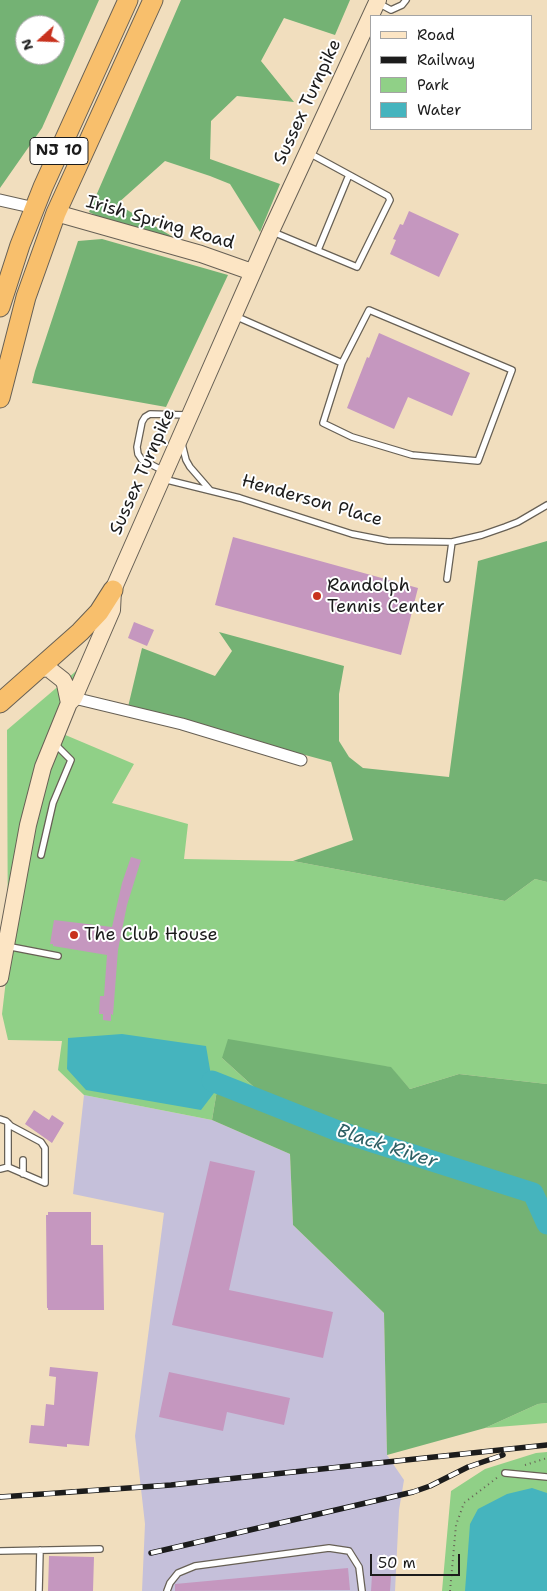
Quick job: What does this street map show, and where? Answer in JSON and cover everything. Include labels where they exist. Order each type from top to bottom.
[{"type":"highway","name":"NJ 10","points":[[2,294],[35,208],[128,0]]},
{"type":"highway","name":"NJ 10","points":[[0,398],[26,298],[56,214],[153,0]]},
{"type":"highway","points":[[0,703],[80,632],[99,612],[113,590]]},
{"type":"main road","name":"Sussex Turnpike","points":[[371,15],[377,1]]},
{"type":"main road","name":"Sussex Turnpike","points":[[0,978],[32,807],[43,767],[112,610],[113,590],[163,475],[252,272],[370,16]]},
{"type":"main road","name":"Irish Spring Road","points":[[56,214],[201,254],[252,272]]},
{"type":"main road","points":[[40,668],[49,669],[63,680],[72,700]]},
{"type":"street","points":[[0,200],[35,208]]},
{"type":"street","points":[[72,700],[182,724],[301,760]]},
{"type":"lane","points":[[377,1],[391,10],[402,5],[406,0]]},
{"type":"lane","points":[[271,231],[357,267],[390,200],[388,196],[307,152]]},
{"type":"lane","points":[[318,250],[349,175]]},
{"type":"lane","points":[[369,310],[512,370],[478,461],[412,455],[352,437],[323,423],[342,363],[369,310]]},
{"type":"lane","points":[[233,315],[342,363]]},
{"type":"lane","name":"Henderson Place","points":[[190,415],[150,414],[145,417],[142,422],[138,447],[138,454],[142,460],[163,475],[370,538],[408,542],[452,542],[482,535],[518,522],[547,505]]},
{"type":"lane","points":[[180,436],[186,460],[210,490]]},
{"type":"lane","points":[[447,579],[452,542]]},
{"type":"lane","points":[[41,855],[53,803],[71,760],[53,742]]},
{"type":"lane","points":[[5,946],[58,956]]},
{"type":"lane","points":[[0,1119],[41,1142],[46,1148],[45,1183],[8,1168],[0,1169]]},
{"type":"lane","points":[[8,1123],[8,1168]]},
{"type":"lane","points":[[24,1133],[24,1142]]},
{"type":"lane","points":[[23,1174],[24,1160]]},
{"type":"lane","points":[[505,1473],[547,1477]]},
{"type":"lane","points":[[167,1591],[170,1583],[178,1573],[195,1566],[329,1548],[349,1552],[359,1567],[362,1591]]},
{"type":"lane","points":[[0,1551],[100,1549]]},
{"type":"lane","points":[[39,1591],[40,1550]]},
{"type":"path","points":[[450,1591],[456,1525],[464,1503],[505,1473],[547,1458]]},
{"type":"shaded area","points":[[84,1095],[212,1120],[290,1154],[293,1225],[384,1313],[387,1455],[404,1480],[399,1510],[395,1591],[142,1591],[145,1524],[135,1436],[164,1213],[73,1194]]},
{"type":"green space","points":[[0,0],[99,0],[42,128],[0,188]]},
{"type":"green space","points":[[181,0],[350,0],[335,35],[284,18],[261,61],[294,102],[237,96],[211,121],[210,159],[280,184],[260,232],[230,184],[165,161],[117,204],[175,238],[107,221],[89,212]]},
{"type":"green space","points":[[102,239],[228,275],[166,407],[32,383],[78,241]]},
{"type":"green space","points":[[547,541],[547,882],[535,879],[505,901],[293,861],[353,840],[331,762],[128,707],[142,648],[215,676],[232,651],[219,632],[344,666],[339,694],[339,741],[349,757],[363,768],[449,777],[478,561]]},
{"type":"green space","points":[[82,666],[56,731],[134,764],[112,803],[188,824],[184,859],[293,861],[505,901],[535,879],[547,882],[547,1084],[459,1074],[410,1089],[390,1067],[222,1058],[256,1089],[217,1090],[212,1120],[84,1095],[58,1070],[62,1041],[8,1040],[2,1014],[8,963],[7,730]]},
{"type":"green space","points":[[228,1039],[391,1067],[410,1089],[459,1074],[547,1084],[547,1403],[538,1404],[485,1428],[387,1455],[384,1313],[293,1225],[290,1154],[212,1120],[217,1090],[255,1088],[222,1058]]},
{"type":"green space","points":[[547,1403],[547,1423],[485,1428],[538,1404]]},
{"type":"green space","points":[[547,1452],[547,1591],[442,1591],[451,1491],[485,1469],[536,1453]]},
{"type":"water","points":[[122,1034],[206,1046],[214,1093],[201,1110],[86,1090],[67,1069],[68,1038]]},
{"type":"water","points":[[532,1488],[547,1493],[547,1591],[465,1591],[470,1524],[478,1509],[507,1494]]},
{"type":"building","points":[[409,211],[459,234],[439,277],[390,254],[396,240],[393,239],[400,224],[403,225]]},
{"type":"building","points":[[379,333],[470,373],[452,416],[408,397],[394,429],[347,408],[367,357],[369,358]]},
{"type":"building","name":"Randolph Tennis Center","points":[[233,537],[418,588],[401,655],[215,605]]},
{"type":"building","points":[[134,622],[154,630],[147,646],[128,638]]},
{"type":"building","points":[[131,857],[141,860],[127,905],[118,950],[113,1015],[111,1014],[111,1021],[103,1020],[103,1014],[99,1014],[100,996],[104,996],[107,955],[53,946],[53,944],[50,944],[54,920],[112,927],[122,883]]},
{"type":"building","points":[[34,1110],[49,1120],[52,1115],[64,1123],[52,1143],[25,1124]]},
{"type":"building","points":[[210,1161],[255,1171],[229,1290],[333,1312],[323,1358],[172,1325]]},
{"type":"building","points":[[48,1212],[91,1212],[91,1245],[103,1245],[104,1310],[48,1310],[46,1215],[48,1215]]},
{"type":"building","points":[[50,1367],[98,1372],[89,1446],[67,1444],[67,1447],[29,1443],[31,1425],[44,1426],[46,1404],[54,1405],[56,1377],[49,1376]]},
{"type":"building","points":[[169,1372],[290,1398],[284,1425],[227,1412],[223,1431],[159,1417]]},
{"type":"building","points":[[49,1556],[94,1557],[93,1591],[48,1591]]},
{"type":"building","points":[[348,1568],[350,1590],[175,1591],[175,1584]]},
{"type":"building","points":[[372,1575],[391,1576],[390,1591],[371,1591]]},
{"type":"waterway","name":"Black River","points":[[212,1081],[338,1131],[533,1193],[547,1224]]},
{"type":"railway","points":[[0,1497],[171,1485],[547,1445]]},
{"type":"railway","points":[[151,1553],[413,1492],[430,1486],[468,1467],[503,1455]]},
{"type":"place","name":"Randolph Tennis Center","points":[[317,596]]},
{"type":"place","name":"The Club House","points":[[74,935]]}]
